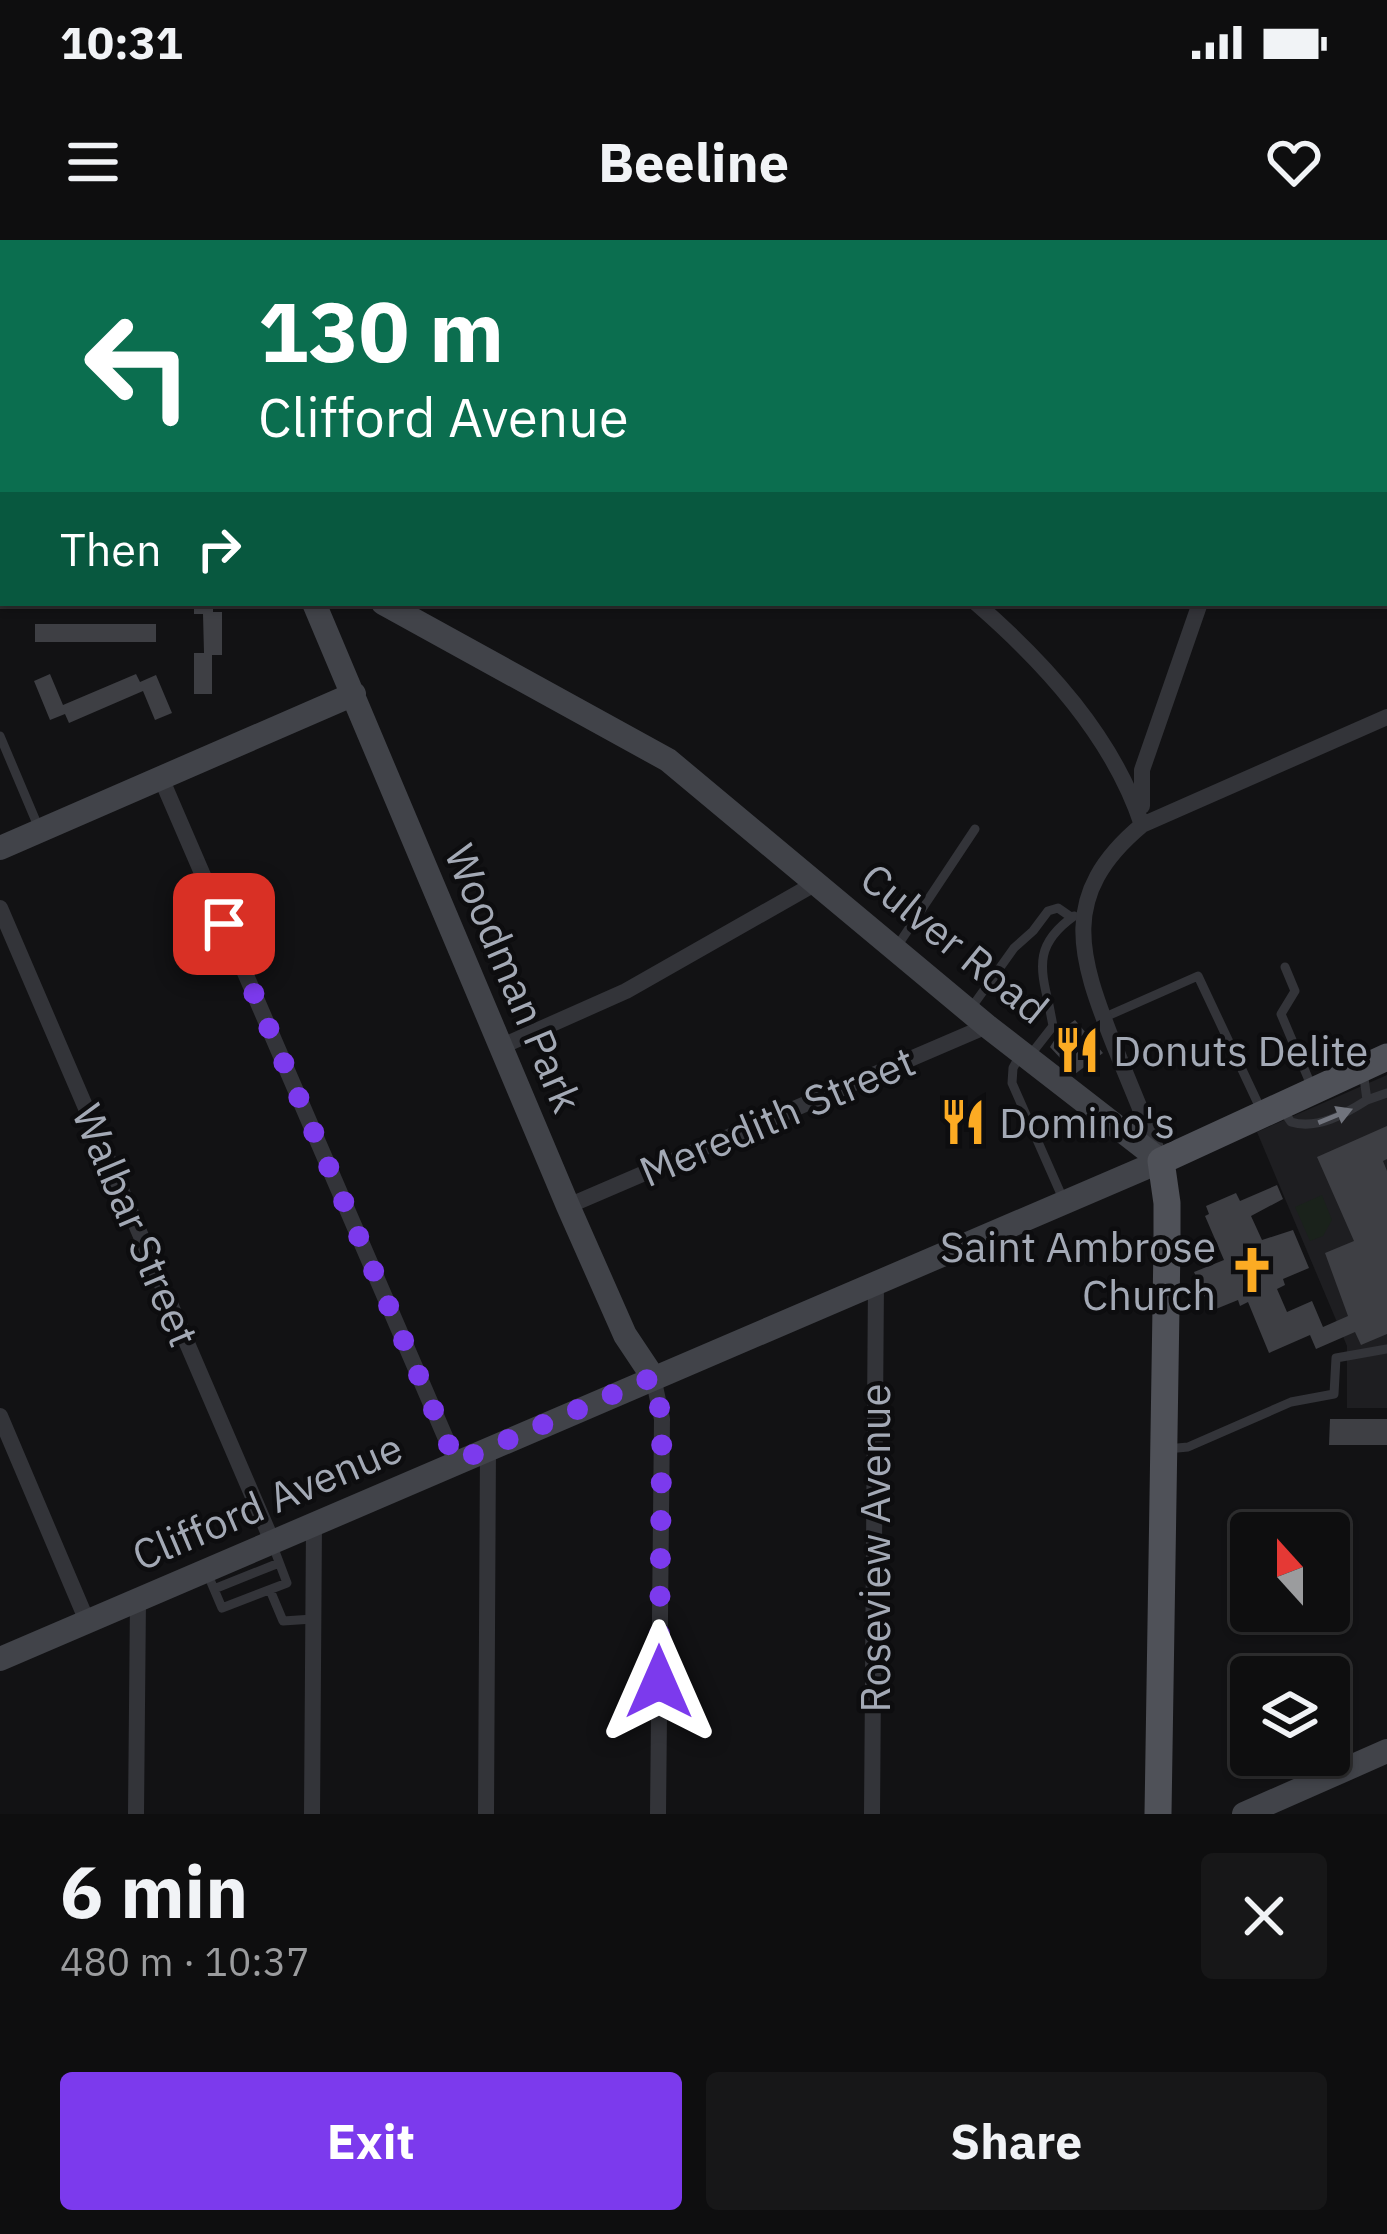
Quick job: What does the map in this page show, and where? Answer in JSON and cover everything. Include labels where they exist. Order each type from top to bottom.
[{"type":"main road","name":"Woodman Park","points":[[315,606],[568,1206],[625,1335],[653,1377]]},
{"type":"main road","name":"Culver Road","points":[[389,606],[651,748],[978,1018],[1161,1161]]},
{"type":"main road","points":[[0,848],[354,694]]},
{"type":"main road","points":[[1158,1814],[1167,1223],[1161,1161],[1374,1063]]},
{"type":"main road","name":"Clifford Avenue","points":[[0,1659],[138,1599],[210,1579],[276,1552],[314,1523],[1161,1161]]},
{"type":"main road","points":[[1244,1814],[1387,1751]]},
{"type":"street","points":[[979,606],[1054,681],[1097,735],[1121,770],[1142,825]]},
{"type":"street","points":[[1142,825],[1142,770],[1198,606]]},
{"type":"street","points":[[1161,1161],[1084,962],[1078,915],[1111,855],[1142,825],[1387,717]]},
{"type":"street","points":[[161,778],[456,1462]]},
{"type":"street","points":[[500,1047],[612,998],[816,884]]},
{"type":"street","name":"Walbar Street","points":[[0,908],[276,1552]]},
{"type":"street","name":"Meredith Street","points":[[568,1206],[978,1018]]},
{"type":"street","name":"Roseview Avenue","points":[[872,1814],[876,1281]]},
{"type":"street","points":[[653,1377],[662,1419],[658,1814]]},
{"type":"street","points":[[0,1417],[87,1621]]},
{"type":"street","points":[[486,1814],[488,1448]]},
{"type":"street","points":[[311,1814],[314,1523]]},
{"type":"street","points":[[136,1814],[138,1599]]},
{"type":"lane","points":[[0,736],[40,831]]},
{"type":"lane","points":[[895,950],[975,829]]},
{"type":"lane","points":[[978,1018],[993,978],[1048,910],[1058,908],[1078,915],[1042,956],[1040,967],[1053,1026],[1013,1068],[1012,1083],[1064,1201]]},
{"type":"lane","points":[[1285,967],[1295,991],[1281,1014],[1312,1090]]},
{"type":"lane","points":[[1103,1018],[1198,976],[1271,1108],[1291,1122],[1310,1125],[1387,1093]]},
{"type":"lane","points":[[993,978],[1023,999],[1048,1006]]},
{"type":"lane","points":[[1366,1100],[1374,1063]]},
{"type":"lane","points":[[1162,1450],[1188,1447],[1292,1402],[1334,1394],[1336,1358],[1387,1349]]},
{"type":"lane","points":[[210,1579],[222,1608],[270,1590],[287,1582],[276,1552]]},
{"type":"lane","points":[[270,1590],[283,1621],[313,1619]]},
{"type":"shaded area","points":[[1387,1075],[1387,1408],[1347,1408],[1347,1346],[1257,1132]]},
{"type":"shaded area","points":[[1322,1195],[1332,1220],[1323,1236],[1310,1241],[1295,1207]]},
{"type":"building","points":[[194,606],[213,606],[213,612],[222,612],[222,655],[212,655],[212,694],[194,694],[194,653],[204,653],[203,614],[194,614]]},
{"type":"building","points":[[35,624],[156,624],[156,642],[35,642]]},
{"type":"building","points":[[50,674],[63,705],[136,674],[140,682],[156,675],[172,713],[155,720],[143,691],[69,723],[65,714],[50,720],[34,681]]},
{"type":"building","name":"Donuts Delite","points":[[1075,1020],[1103,1053],[1075,1074],[1050,1047]]},
{"type":"building","points":[[1387,1126],[1387,1159],[1383,1161],[1387,1171],[1387,1334],[1361,1345],[1355,1332],[1316,1349],[1310,1335],[1269,1353],[1248,1302],[1240,1306],[1238,1300],[1211,1311],[1194,1272],[1224,1260],[1205,1216],[1209,1214],[1206,1206],[1236,1193],[1240,1201],[1277,1185],[1283,1199],[1251,1216],[1262,1240],[1293,1230],[1309,1268],[1283,1279],[1285,1285],[1277,1289],[1287,1312],[1312,1301],[1323,1327],[1348,1316],[1325,1253],[1354,1241],[1317,1157]]},
{"type":"building","points":[[1330,1419],[1387,1419],[1387,1445],[1329,1445]]},
{"type":"place","name":"Donuts Delite","points":[[1077,1050]]},
{"type":"place","name":"Domino's","points":[[963,1122]]},
{"type":"place","name":"Saint Ambrose Church","points":[[1252,1270]]},
{"type":"route","points":[[224,924],[456,1462],[653,1377],[662,1419],[659,1682]]}]
